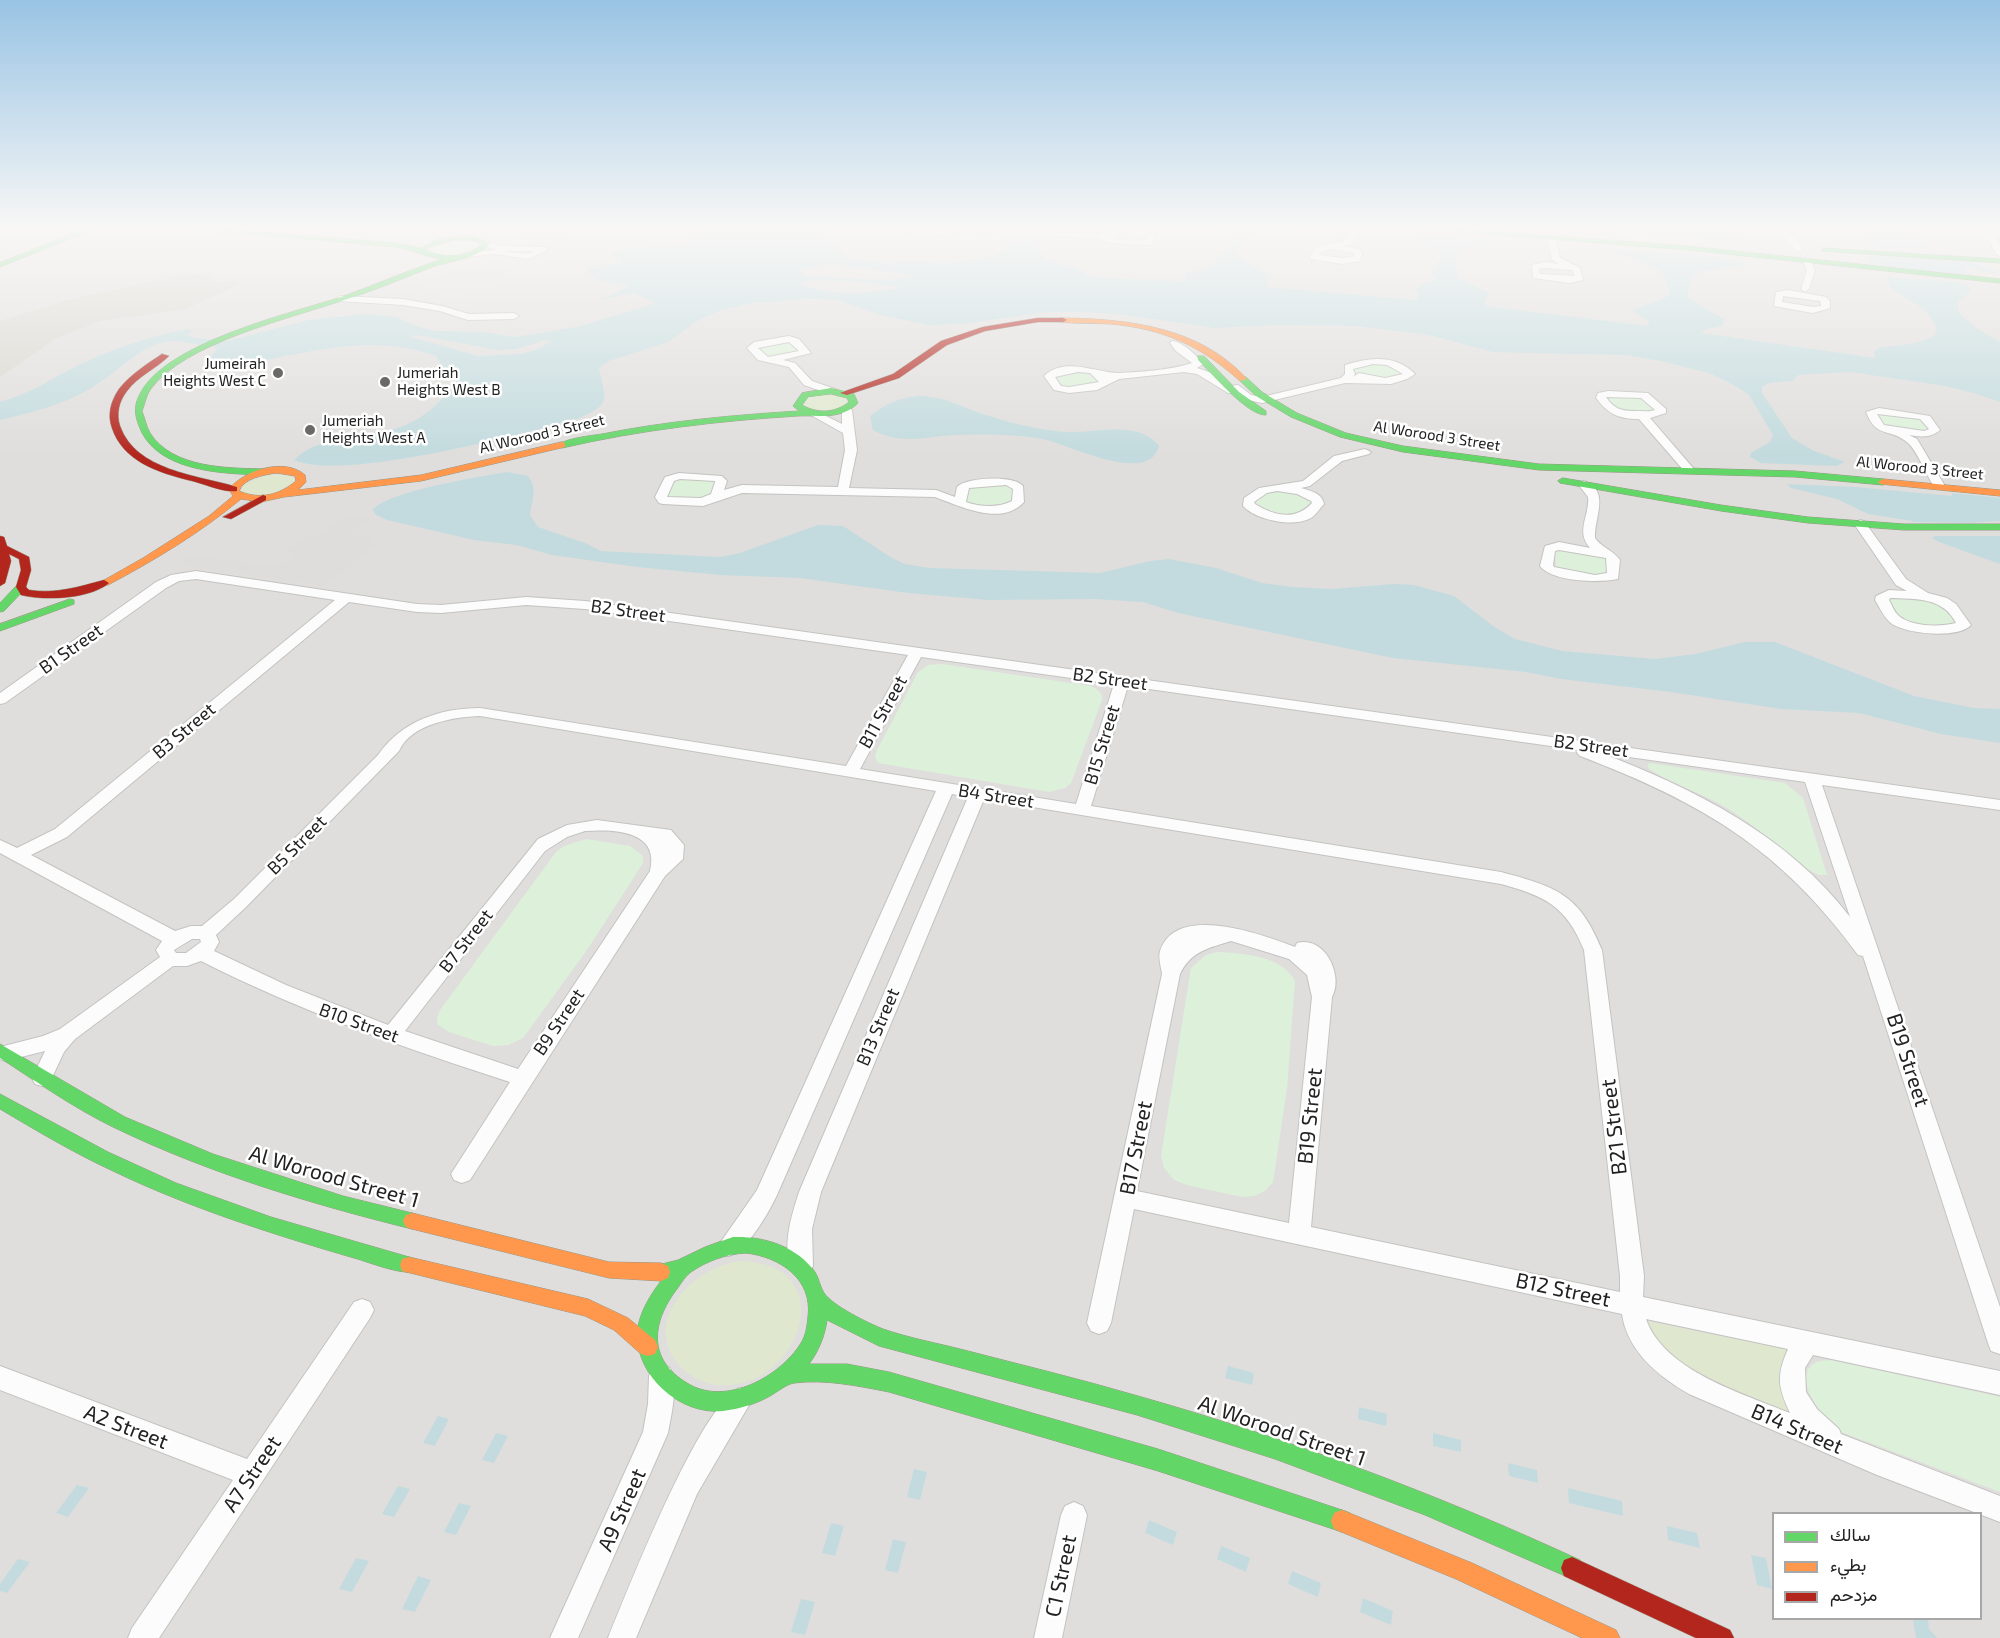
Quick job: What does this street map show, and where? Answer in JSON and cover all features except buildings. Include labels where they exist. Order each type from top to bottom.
[{"type":"street","points":[[264,498],[237,493],[147,462],[128,450],[117,436],[112,419],[117,400],[132,381],[152,364],[210,333],[302,302]]},
{"type":"street","points":[[147,389],[167,370],[197,350],[226,336],[330,302]]},
{"type":"street","points":[[410,302],[468,317],[514,316]]},
{"type":"street","points":[[1777,302],[1813,310],[1824,309],[1826,302]]},
{"type":"street","name":"Al Worood 3 Street","points":[[264,498],[391,483],[633,420],[803,393],[837,392],[896,376],[929,352],[962,335],[1000,325],[1058,320],[1129,324],[1184,337],[1223,359],[1262,395],[1365,448],[1517,465],[1574,469],[1689,470],[1842,477],[2000,493]]},
{"type":"street","name":"Al Worood 3 Street","points":[[506,454],[653,427],[743,416],[835,413],[929,371],[947,355],[971,342],[1004,333],[1043,327],[1071,326],[1117,330],[1175,343],[1208,362],[1227,386],[1274,419],[1336,443],[1459,469],[1584,484],[1749,512],[1860,524],[1998,527]]},
{"type":"street","points":[[792,339],[806,351],[792,365],[761,358],[752,347],[792,339]]},
{"type":"street","points":[[1117,376],[1097,387],[1063,389],[1058,387],[1049,376],[1053,373],[1085,370],[1117,376],[1194,367],[1198,362],[1177,348],[1175,343]]},
{"type":"street","points":[[770,360],[802,355]]},
{"type":"street","points":[[1183,369],[1208,374],[1217,384],[1227,386],[1252,399],[1262,395],[1290,393],[1347,376],[1384,382],[1410,375],[1381,360],[1351,366],[1347,376]]},
{"type":"street","points":[[792,365],[803,393],[797,406],[848,431]]},
{"type":"street","points":[[1097,372],[1104,383]]},
{"type":"street","points":[[132,381],[146,382],[149,385],[139,405],[139,419],[145,432],[157,445],[178,458],[194,463],[229,470],[266,472]]},
{"type":"street","points":[[837,392],[854,399],[848,431],[851,450],[843,491]]},
{"type":"street","points":[[1640,414],[1658,414],[1663,410],[1649,398],[1641,395],[1608,394],[1601,397],[1613,411],[1640,414],[1689,470]]},
{"type":"street","points":[[1913,441],[1935,430],[1926,418],[1879,411],[1871,412],[1877,426],[1913,441],[1939,486]]},
{"type":"street","points":[[1892,431],[1924,434]]},
{"type":"street","points":[[1336,443],[1340,449],[1338,458]]},
{"type":"street","points":[[1309,490],[1338,458],[1365,448]]},
{"type":"street","name":"Al Worood 3 Street","points":[[266,472],[287,471],[300,475],[373,474],[476,461]]},
{"type":"street","points":[[1607,488],[1597,481],[1598,477],[1609,474],[1668,470]]},
{"type":"street","points":[[21,587],[25,593],[52,597],[102,584],[144,563],[237,493],[244,479],[266,472]]},
{"type":"street","points":[[284,494],[298,486],[301,482],[300,475]]},
{"type":"street","points":[[742,489],[711,476],[674,477],[669,479],[661,497],[669,502],[703,502],[742,489],[936,494],[974,483],[1011,482],[1019,488],[1018,502],[1011,507],[1002,508],[962,506],[959,502],[936,494]]},
{"type":"street","points":[[716,496],[721,481]]},
{"type":"street","points":[[1584,484],[1593,492],[1595,500],[1589,537],[1594,545],[1614,560],[1613,576],[1595,579],[1560,573],[1546,566],[1550,549],[1589,537]]},
{"type":"street","points":[[959,502],[963,488]]},
{"type":"street","points":[[1282,488],[1309,490],[1318,504],[1307,515],[1299,518],[1284,517],[1249,506],[1248,501],[1263,490],[1282,488]]},
{"type":"street","points":[[1595,500],[1606,494],[1622,491]]},
{"type":"street","points":[[0,628],[98,593],[147,572],[234,512],[264,498]]},
{"type":"street","points":[[1860,524],[1901,582],[1948,603],[1964,622],[1963,627],[1955,629],[1912,627],[1893,618],[1882,600],[1883,596],[1898,589],[1901,582]]},
{"type":"street","points":[[0,609],[21,587],[26,570],[24,557],[3,544]]},
{"type":"street","points":[[0,583],[7,566],[3,544]]},
{"type":"street","points":[[1563,545],[1603,552]]},
{"type":"street","name":"B1 Street","points":[[0,700],[143,599],[179,583],[199,579],[218,579]]},
{"type":"street","name":"B2 Street","points":[[218,579],[429,609],[505,602],[566,603],[2000,805]]},
{"type":"street","points":[[1889,594],[1928,596]]},
{"type":"street","name":"B3 Street","points":[[17,855],[61,833],[345,598]]},
{"type":"street","name":"B11 Street","points":[[850,773],[916,651]]},
{"type":"street","name":"B15 Street","points":[[1082,810],[1122,681]]},
{"type":"street","name":"B4 Street","points":[[386,755],[407,738],[433,724],[463,717],[492,714],[1500,878]]},
{"type":"street","points":[[1520,736],[1582,753],[1644,775],[1686,794],[1735,822],[1778,854],[1820,893],[1876,966]]},
{"type":"street","name":"B5 Street","points":[[206,933],[240,903],[386,755]]},
{"type":"street","name":"B19 Street","points":[[1812,779],[2000,1343]]},
{"type":"street","name":"B13 Street","points":[[729,1246],[750,1221],[766,1195],[946,788]]},
{"type":"street","name":"B13 Street","points":[[801,1266],[798,1246],[799,1225],[810,1192],[978,793]]},
{"type":"street","name":"B9 Street","points":[[462,1174],[659,872],[663,860],[661,849],[654,840],[634,831],[603,825],[584,826],[564,832],[539,847]]},
{"type":"street","points":[[0,846],[174,939]]},
{"type":"street","name":"B7 Street","points":[[392,1034],[539,847]]},
{"type":"street","name":"B21 Street","points":[[1500,878],[1533,886],[1565,904],[1580,919],[1593,950],[1632,1276],[1632,1304]]},
{"type":"street","points":[[2,1051],[47,1043],[67,1034],[170,959],[185,960],[202,953],[210,942],[206,933],[191,932],[174,939],[165,950],[170,959]]},
{"type":"street","name":"B19 Street","points":[[1231,937],[1268,944],[1296,954],[1311,966],[1319,980],[1322,997],[1299,1235]]},
{"type":"street","name":"B17 Street","points":[[1099,1323],[1171,974],[1175,963],[1191,947],[1216,938],[1231,937]]},
{"type":"street","name":"B10 Street","points":[[202,953],[289,996],[523,1078]]},
{"type":"street","points":[[42,1078],[56,1048],[67,1034]]},
{"type":"street","name":"Al Worood Street 1","points":[[2,1051],[87,1105],[154,1138],[199,1157],[300,1192],[592,1267],[632,1272],[681,1269]]},
{"type":"street","name":"Al Worood Street 1","points":[[3,1105],[109,1161],[228,1209],[361,1251],[588,1308],[621,1324],[648,1347]]},
{"type":"street","name":"B12 Street","points":[[1126,1198],[2000,1383]]},
{"type":"street","name":"Al Worood Street 1","points":[[756,1245],[791,1258],[801,1266],[818,1299],[817,1328],[802,1360],[790,1373],[766,1390],[740,1400],[721,1402],[695,1398],[672,1387],[661,1376],[652,1363],[647,1333],[653,1305],[670,1280],[681,1269],[704,1254],[729,1246],[756,1245]]},
{"type":"street","name":"Al Worood Street 1","points":[[818,1299],[842,1318],[879,1337],[1173,1416],[1371,1483],[1520,1544],[1722,1638]]},
{"type":"street","name":"B14 Street","points":[[1632,1304],[1634,1320],[1642,1338],[1654,1355],[1671,1370],[1701,1387],[1843,1448],[2000,1509]]},
{"type":"street","name":"A7 Street","points":[[142,1638],[362,1310]]},
{"type":"street","points":[[1808,1342],[1797,1354],[1791,1370],[1792,1387],[1802,1410],[1819,1430],[1843,1448]]},
{"type":"street","points":[[790,1373],[847,1374],[889,1382],[1211,1476],[1319,1513],[1424,1554],[1608,1638]]},
{"type":"street","name":"A9 Street","points":[[564,1638],[655,1432],[661,1404],[661,1376]]},
{"type":"street","name":"A2 Street","points":[[0,1378],[252,1474]]},
{"type":"street","points":[[622,1638],[691,1476],[716,1432],[740,1400]]},
{"type":"street","name":"C1 Street","points":[[1048,1638],[1074,1515]]},
{"type":"shaded area","points":[[0,302],[2000,302],[2000,1638],[0,1638]]},
{"type":"shaded area","points":[[60,302],[200,302],[186,309],[101,321],[55,339],[0,377],[0,321]]},
{"type":"shaded area","points":[[344,516],[369,519],[350,534],[373,538],[368,543],[377,544],[324,586],[178,565],[192,555],[279,567],[296,554],[284,552],[307,536],[316,537]]},
{"type":"green space","points":[[790,341],[801,351],[766,358],[757,347]]},
{"type":"green space","points":[[1374,362],[1384,363],[1403,374],[1378,379],[1353,371],[1353,368]]},
{"type":"green space","points":[[1091,372],[1100,383],[1074,388],[1064,386],[1054,376]]},
{"type":"green space","points":[[828,394],[846,398],[848,404],[826,411],[804,406],[808,398]]},
{"type":"green space","points":[[1609,396],[1640,396],[1657,410],[1656,413],[1617,411],[1607,399]]},
{"type":"green space","points":[[1876,413],[1922,419],[1928,431],[1883,427]]},
{"type":"green space","points":[[270,474],[292,476],[295,482],[270,494],[256,495],[242,492],[242,485]]},
{"type":"green space","points":[[678,479],[717,480],[712,496],[707,499],[666,497],[671,481]]},
{"type":"green space","points":[[1009,485],[1014,488],[1013,502],[989,507],[970,505],[965,502],[967,487]]},
{"type":"green space","points":[[1279,490],[1308,498],[1312,502],[1301,513],[1292,516],[1274,514],[1254,504],[1268,491]]},
{"type":"green space","points":[[1555,550],[1607,557],[1608,575],[1603,578],[1556,569]]},
{"type":"green space","points":[[1894,596],[1941,602],[1958,622],[1952,625],[1928,627],[1903,621],[1888,601]]},
{"type":"green space","points":[[942,664],[1091,686],[1099,691],[1102,700],[1071,783],[1065,788],[1049,792],[878,763],[875,757],[877,750],[918,672],[928,665]]},
{"type":"green space","points":[[1649,763],[1785,783],[1803,798],[1827,875],[1819,875],[1807,869],[1741,818],[1718,803],[1656,773],[1648,768]]},
{"type":"green space","points":[[586,839],[630,846],[643,856],[643,863],[587,950],[523,1038],[508,1045],[493,1046],[449,1032],[438,1025],[437,1018],[440,1010],[556,852],[564,846]]},
{"type":"green space","points":[[1217,952],[1238,953],[1272,961],[1281,966],[1295,981],[1287,1088],[1273,1182],[1265,1191],[1254,1196],[1242,1197],[1174,1180],[1164,1168],[1161,1156],[1191,968],[1206,955]]},
{"type":"green space","points":[[740,1261],[772,1267],[792,1282],[801,1303],[799,1326],[789,1349],[771,1369],[746,1382],[712,1384],[685,1371],[670,1350],[666,1332],[669,1315],[677,1299],[690,1285],[722,1265]]},
{"type":"green space","points":[[1646,1321],[1791,1350],[1782,1360],[1781,1375],[1809,1428],[1736,1391],[1677,1365],[1652,1339]]},
{"type":"green space","points":[[1831,1360],[2000,1397],[2000,1492],[1836,1430],[1817,1407],[1807,1386],[1806,1376],[1809,1368],[1817,1362]]},
{"type":"water","points":[[761,302],[722,310],[700,319],[668,342],[609,361],[599,368],[604,401],[596,409],[577,419],[476,444],[390,461],[351,465],[318,465],[294,460],[315,446],[394,429],[412,422],[428,411],[456,383],[455,376],[442,366],[436,356],[408,348],[380,345],[353,346],[216,367],[207,365],[207,361],[218,348],[176,341],[165,342],[154,345],[133,357],[85,392],[62,402],[0,420],[0,402],[26,393],[111,351],[188,329],[192,331],[188,335],[193,338],[227,341],[309,320],[365,314],[396,317],[434,331],[484,332],[514,337],[578,327],[656,303]],"holes":[[[417,335],[498,350],[516,349],[545,340],[552,341],[536,350],[521,354],[478,356],[411,337]]]},
{"type":"water","points":[[845,302],[1484,302],[1485,306],[1648,326],[1649,321],[1632,310],[1653,302],[1696,302],[1725,320],[1722,326],[1707,329],[1701,333],[1875,358],[1874,352],[1879,348],[1920,342],[1933,336],[1937,331],[1930,316],[1914,302],[1958,302],[1959,313],[1976,328],[2000,342],[2000,402],[1945,386],[1851,372],[1798,375],[1792,381],[1770,383],[1762,387],[1762,393],[1792,438],[1812,450],[1845,462],[1836,466],[1761,463],[1750,457],[1751,453],[1770,442],[1773,435],[1749,395],[1712,374],[1661,361],[1625,355],[1493,352],[1429,335],[1356,326],[1278,325],[1215,328],[1117,314],[1082,312],[1048,312],[962,324],[928,325],[877,314]]},
{"type":"water","points":[[918,396],[943,399],[980,413],[1044,429],[1066,432],[1128,430],[1150,438],[1159,446],[1152,458],[1140,463],[1124,463],[1031,437],[976,434],[903,439],[883,435],[873,430],[870,416],[892,402]]},
{"type":"water","points":[[507,472],[528,476],[531,481],[534,495],[530,515],[538,527],[601,551],[720,557],[740,553],[818,525],[843,526],[892,558],[905,564],[930,568],[1100,573],[1150,561],[1169,559],[1216,568],[1262,583],[1292,587],[1332,589],[1393,584],[1414,585],[1454,596],[1493,626],[1515,639],[1562,651],[1655,659],[1695,654],[1745,642],[1775,642],[1914,696],[1974,708],[2000,709],[2000,743],[1941,734],[1859,713],[1781,709],[1671,692],[1561,679],[1526,672],[1393,658],[1178,613],[1143,602],[1094,599],[988,600],[908,593],[800,578],[720,575],[637,567],[552,555],[516,545],[474,540],[387,520],[376,515],[373,510],[381,503],[414,491]]},
{"type":"water","points":[[1787,484],[1855,487],[1952,496],[1952,493],[2000,498],[2000,521],[1910,522],[1913,521],[1868,514],[1837,499],[1791,488]]},
{"type":"water","points":[[1935,536],[2000,536],[2000,564],[1939,542],[1932,538]]},
{"type":"water","points":[[1228,1366],[1254,1373],[1252,1385],[1225,1378]]},
{"type":"water","points":[[1359,1407],[1387,1414],[1386,1426],[1358,1419]]},
{"type":"water","points":[[438,1416],[449,1419],[435,1446],[423,1443]]},
{"type":"water","points":[[496,1433],[508,1436],[494,1463],[482,1460]]},
{"type":"water","points":[[1433,1433],[1461,1440],[1461,1452],[1433,1446]]},
{"type":"water","points":[[1508,1463],[1537,1470],[1538,1483],[1509,1476]]},
{"type":"water","points":[[914,1469],[927,1472],[920,1500],[907,1497]]},
{"type":"water","points":[[77,1485],[89,1488],[68,1517],[56,1513]]},
{"type":"water","points":[[398,1486],[410,1489],[394,1517],[382,1514]]},
{"type":"water","points":[[1568,1488],[1622,1501],[1623,1516],[1569,1503]]},
{"type":"water","points":[[459,1503],[471,1506],[456,1535],[444,1532]]},
{"type":"water","points":[[1149,1520],[1177,1532],[1173,1545],[1145,1533]]},
{"type":"water","points":[[831,1523],[844,1526],[835,1556],[822,1553]]},
{"type":"water","points":[[1667,1526],[1697,1533],[1700,1548],[1668,1540]]},
{"type":"water","points":[[893,1539],[906,1542],[898,1573],[885,1570]]},
{"type":"water","points":[[1221,1546],[1250,1558],[1246,1572],[1217,1559]]},
{"type":"water","points":[[1751,1555],[1766,1558],[1772,1589],[1757,1585]]},
{"type":"water","points":[[356,1558],[369,1561],[352,1592],[339,1589]]},
{"type":"water","points":[[18,1559],[30,1562],[7,1593],[0,1591],[0,1584]]},
{"type":"water","points":[[1292,1571],[1321,1583],[1318,1597],[1288,1584]]},
{"type":"water","points":[[418,1576],[431,1580],[415,1612],[402,1609]]},
{"type":"water","points":[[1363,1598],[1393,1611],[1391,1625],[1360,1612]]},
{"type":"water","points":[[801,1599],[815,1602],[805,1635],[791,1632]]},
{"type":"water","points":[[1913,1620],[1928,1620],[1929,1629],[1937,1638],[1916,1638]]},
{"type":"traffic: fast","points":[[266,472],[202,467],[187,463],[159,448],[146,433],[138,411],[144,394],[147,388],[167,369],[214,342],[330,302]]},
{"type":"traffic: fast","points":[[1201,358],[1236,394],[1263,413]]},
{"type":"traffic: fast","points":[[1243,379],[1259,394],[1294,415],[1343,435],[1403,449],[1539,467],[1795,474],[1883,482]]},
{"type":"traffic: fast","points":[[831,391],[851,396],[854,403],[841,411],[826,414],[811,413],[797,406],[805,395],[831,391]]},
{"type":"traffic: fast","points":[[562,445],[624,432],[686,423],[810,413]]},
{"type":"traffic: fast","points":[[1563,481],[1721,508],[1808,520],[1904,527],[2000,527]]},
{"type":"traffic: fast","points":[[0,609],[21,587]]},
{"type":"traffic: fast","points":[[0,628],[70,602]]},
{"type":"traffic: fast","points":[[0,1050],[57,1087],[119,1122],[208,1160],[343,1204],[412,1221]]},
{"type":"traffic: fast","points":[[0,1101],[102,1157],[170,1188],[271,1225],[409,1265]]},
{"type":"traffic: fast","points":[[661,1272],[682,1267],[711,1252],[733,1246],[757,1246],[787,1257],[809,1279],[814,1289],[818,1310],[816,1331],[808,1349],[796,1366],[780,1380],[761,1390],[741,1398],[721,1401],[693,1397],[669,1382],[652,1360],[647,1332],[655,1306],[681,1269]]},
{"type":"traffic: fast","points":[[818,1299],[835,1314],[879,1337],[1137,1405],[1275,1448],[1376,1484],[1475,1524],[1572,1568]]},
{"type":"traffic: fast","points":[[790,1373],[847,1374],[889,1382],[1158,1460],[1342,1521]]},
{"type":"traffic: slow","points":[[1063,320],[1114,322],[1160,330],[1202,348],[1243,379]]},
{"type":"traffic: slow","points":[[284,494],[421,478],[562,445]]},
{"type":"traffic: slow","points":[[277,470],[295,472],[300,475],[301,482],[286,493],[270,498],[252,499],[235,493],[234,489],[238,484],[248,477],[277,470]]},
{"type":"traffic: slow","points":[[1883,482],[2000,493]]},
{"type":"traffic: slow","points":[[104,583],[147,560],[212,518],[239,496]]},
{"type":"traffic: slow","points":[[412,1221],[609,1270],[661,1272]]},
{"type":"traffic: slow","points":[[409,1265],[588,1308],[621,1324],[648,1347]]},
{"type":"traffic: slow","points":[[1342,1521],[1464,1571],[1608,1638]]},
{"type":"traffic: jam","points":[[844,393],[896,376],[944,343],[983,329],[1038,320],[1063,320]]},
{"type":"traffic: jam","points":[[165,356],[138,375],[122,391],[117,400],[114,421],[120,438],[130,451],[162,469],[234,489]]},
{"type":"traffic: jam","points":[[228,517],[263,498]]},
{"type":"traffic: jam","points":[[0,539],[6,561],[0,583]]},
{"type":"traffic: jam","points":[[6,549],[24,557],[26,570],[21,587],[25,593],[65,594],[104,583]]},
{"type":"traffic: jam","points":[[1572,1568],[1722,1638]]},
{"type":"place","name":"Jumeirah Heights West C","points":[[278,373]]},
{"type":"place","name":"Jumeriah Heights West B","points":[[385,382]]},
{"type":"place","name":"Jumeriah Heights West A","points":[[310,430]]}]
